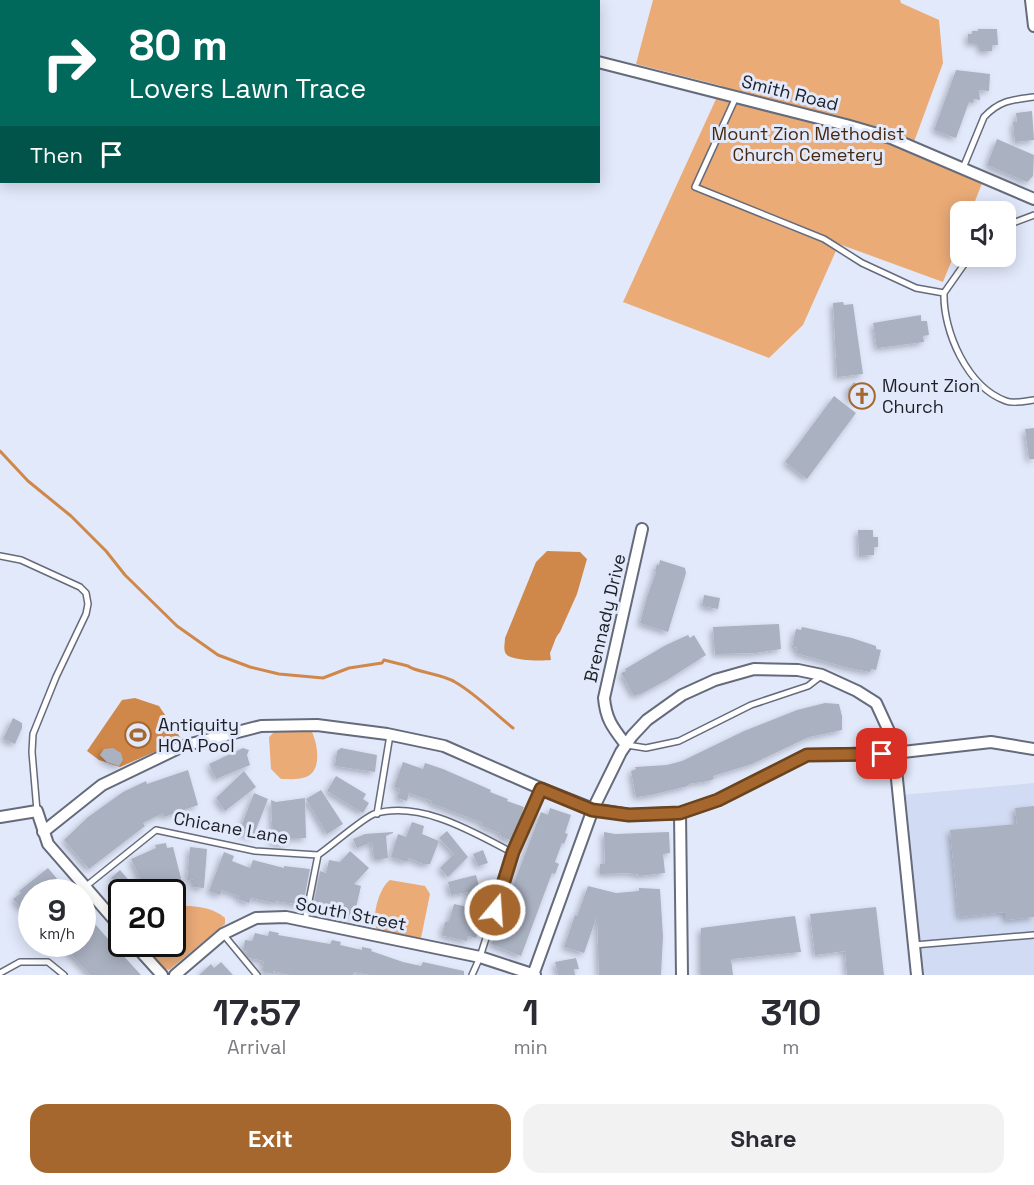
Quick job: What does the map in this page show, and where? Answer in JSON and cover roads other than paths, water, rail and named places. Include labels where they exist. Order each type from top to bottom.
[{"type":"street","points":[[1031,0],[1034,26]]},
{"type":"street","name":"Smith Road","points":[[600,63],[846,124],[891,138],[1034,199]]},
{"type":"street","name":"Brennady Drive","points":[[626,745],[612,727],[606,713],[604,698],[642,529]]},
{"type":"street","points":[[534,975],[592,810],[632,735],[647,720],[682,695],[715,680],[754,669],[798,670],[822,675],[857,691],[876,704],[893,740],[917,975]]},
{"type":"street","points":[[43,832],[102,785],[183,746],[261,726],[317,724],[444,746],[592,810],[629,815],[680,813],[718,800],[807,755],[894,753],[991,742],[1034,749]]},
{"type":"street","points":[[0,817],[38,811],[43,832],[51,847],[78,879]]},
{"type":"street","points":[[680,813],[682,975]]},
{"type":"street","points":[[96,899],[108,912]]},
{"type":"street","name":"South Street","points":[[175,975],[223,934],[256,918],[286,918],[480,957],[534,975]]},
{"type":"street","points":[[146,957],[162,975]]},
{"type":"lane","points":[[736,97],[695,187],[824,239],[862,263],[916,288],[944,293]]},
{"type":"lane","points":[[963,168],[984,117],[989,111],[1003,101],[1034,97]]},
{"type":"lane","points":[[1016,222],[1034,215]]},
{"type":"lane","points":[[962,267],[944,293],[947,328],[959,354],[969,371],[1007,402],[1034,400]]},
{"type":"lane","points":[[0,556],[21,560],[80,587],[86,593],[88,604],[77,636],[56,677],[33,734],[32,752],[38,811]]},
{"type":"lane","points":[[626,745],[646,748],[679,741],[751,705],[808,686],[822,675]]},
{"type":"lane","points":[[377,814],[390,735]]},
{"type":"lane","points":[[472,975],[480,957],[513,852],[541,789]]},
{"type":"lane","points":[[305,921],[318,855],[373,814],[408,810],[459,825],[513,852]]},
{"type":"lane","name":"Chicane Lane","points":[[95,879],[156,830],[255,851],[318,855]]},
{"type":"lane","points":[[223,934],[257,975]]},
{"type":"lane","points":[[914,945],[1034,935]]},
{"type":"lane","points":[[0,973],[20,962],[48,962],[64,975]]},
{"type":"waterway","points":[[0,451],[28,481],[71,516],[106,551],[125,575],[177,626],[218,655],[250,667],[279,674],[323,678],[349,668],[382,663],[384,660],[450,679],[470,692],[513,728]]},
{"type":"place","name":"Mount Zion Church","points":[[862,396]]},
{"type":"place","name":"Antiquity HOA Pool","points":[[138,735]]},
{"type":"park label","name":"Mount Zion Methodist Church Cemetery","points":[[808,144]]}]
